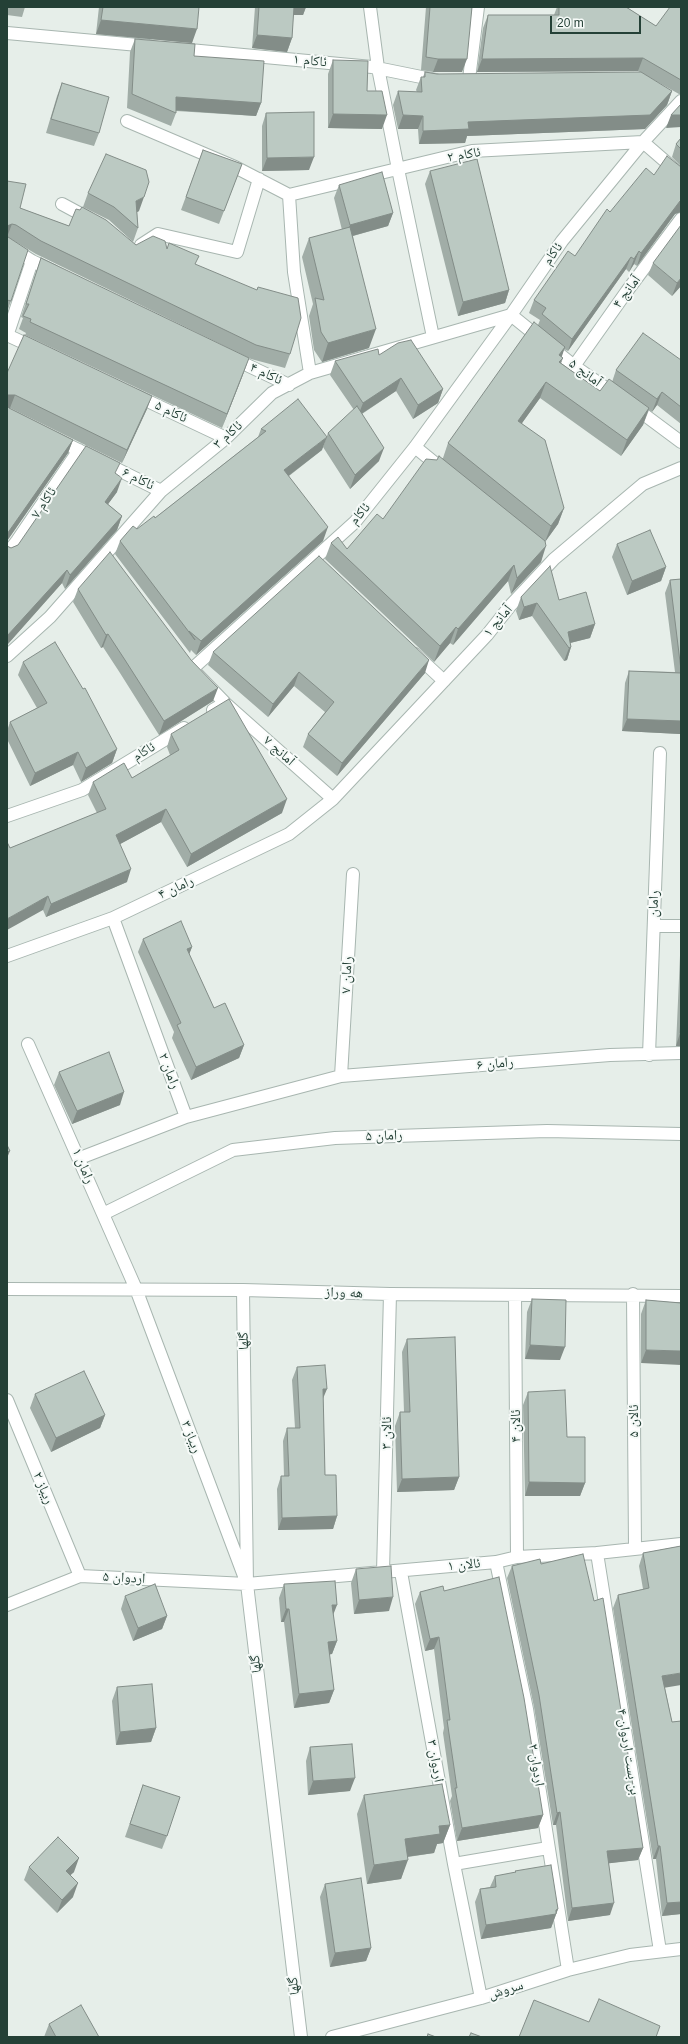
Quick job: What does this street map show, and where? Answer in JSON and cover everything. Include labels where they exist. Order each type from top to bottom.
[{"type":"street","points":[[370,7],[378,68],[433,337]]},
{"type":"street","points":[[470,79],[478,7]]},
{"type":"street","name":"ئاکام ۱","points":[[7,33],[378,68],[432,80],[485,79]]},
{"type":"street","points":[[665,95],[680,102]]},
{"type":"street","name":"ئاکام","points":[[225,703],[189,665],[356,522],[415,447],[511,315],[562,241],[643,142],[680,102]]},
{"type":"street","points":[[127,122],[235,167],[289,195],[294,272],[310,373]]},
{"type":"street","points":[[643,142],[681,175]]},
{"type":"street","name":"ئاکام ۲","points":[[289,195],[472,151],[643,142]]},
{"type":"street","points":[[132,251],[158,234],[237,252],[259,179]]},
{"type":"street","points":[[62,204],[99,224]]},
{"type":"street","name":"آمانج ۴","points":[[574,366],[627,291],[681,219]]},
{"type":"street","points":[[7,245],[32,261],[60,275]]},
{"type":"street","points":[[32,261],[7,336],[43,352]]},
{"type":"street","name":"ئاکام ۳","points":[[7,656],[50,617],[161,491],[226,438],[272,393],[310,373],[511,315]]},
{"type":"street","name":"آمانج ۵","points":[[511,315],[574,366],[680,439]]},
{"type":"street","name":"ئاکام ۴","points":[[224,354],[289,385]]},
{"type":"street","name":"ئاکام ۵","points":[[127,392],[226,438]]},
{"type":"street","name":"ئاکام ۶","points":[[46,434],[161,491]]},
{"type":"street","points":[[415,447],[451,476]]},
{"type":"street","name":"ئاکام ۷","points":[[7,554],[18,541],[79,450]]},
{"type":"street","name":"آمانج ۱","points":[[333,799],[487,635],[551,556],[643,484],[681,468]]},
{"type":"street","points":[[7,535],[18,541]]},
{"type":"street","points":[[106,554],[116,567]]},
{"type":"street","points":[[314,559],[325,570]]},
{"type":"street","points":[[404,644],[444,681]]},
{"type":"street","points":[[205,715],[225,703]]},
{"type":"street","name":"آمانج ۷","points":[[225,703],[333,799]]},
{"type":"street","name":"ئاکام","points":[[7,816],[82,790],[191,724]]},
{"type":"street","name":"رامان","points":[[649,1055],[660,753]]},
{"type":"street","name":"رامان ۴","points":[[7,956],[113,918],[289,834],[333,799]]},
{"type":"street","name":"رامان ۷","points":[[341,1076],[353,874]]},
{"type":"street","name":"رامان ۲","points":[[113,918],[186,1117]]},
{"type":"street","points":[[654,926],[681,926]]},
{"type":"street","name":"رامان ۱","points":[[28,1044],[80,1158],[136,1289]]},
{"type":"street","name":"رامان ۶","points":[[186,1117],[341,1076],[610,1055],[681,1054]]},
{"type":"street","points":[[80,1158],[186,1117]]},
{"type":"street","name":"رامان ۵","points":[[103,1214],[233,1150],[335,1138],[547,1131],[681,1134]]},
{"type":"street","name":"هه وراز","points":[[7,1289],[243,1290],[390,1294],[515,1295],[633,1294],[681,1296]]},
{"type":"street","name":"ریباز ۳","points":[[136,1289],[247,1584]]},
{"type":"street","name":"گلها","points":[[243,1290],[247,1584],[300,2037]]},
{"type":"street","name":"ئالان ۳","points":[[383,1572],[390,1294]]},
{"type":"street","name":"ئالان ۵","points":[[633,1294],[635,1548]]},
{"type":"street","name":"ئالان ۴","points":[[515,1295],[517,1557]]},
{"type":"street","name":"ریباز ۲","points":[[7,1400],[80,1576]]},
{"type":"street","name":"ئالان ۱","points":[[247,1584],[383,1572],[401,1572],[496,1562],[517,1557],[597,1553],[681,1544]]},
{"type":"street","name":"بن بست اردوان ۴","points":[[597,1553],[660,1950]]},
{"type":"street","name":"اردوان ۲","points":[[496,1562],[527,1709],[568,1970]]},
{"type":"street","name":"اردوان ۳","points":[[401,1572],[454,1864],[481,1998]]},
{"type":"street","name":"اردوان ۵","points":[[7,1605],[80,1576],[247,1584]]},
{"type":"street","points":[[454,1864],[548,1848]]},
{"type":"street","name":"سروش","points":[[332,2037],[481,1998],[568,1970],[630,1955],[660,1950],[681,1949]]},
{"type":"building","points":[[103,7],[199,7],[197,29],[101,20]]},
{"type":"building","points":[[259,7],[294,7],[292,38],[257,35]]},
{"type":"building","points":[[430,7],[472,7],[467,59],[438,59],[426,57]]},
{"type":"building","points":[[559,7],[626,7],[656,26],[670,7],[681,7],[681,80],[643,58],[482,59],[488,15],[559,15]]},
{"type":"building","points":[[135,39],[195,44],[194,56],[264,61],[261,103],[176,97],[176,113],[132,94]]},
{"type":"building","points":[[333,60],[368,61],[367,91],[382,91],[387,115],[333,114]]},
{"type":"building","points":[[425,72],[437,74],[641,72],[672,91],[650,115],[468,122],[469,129],[423,131],[423,116],[403,115],[398,91],[422,92],[421,77],[425,77]]},
{"type":"building","points":[[62,83],[109,97],[99,133],[51,119]]},
{"type":"building","points":[[681,104],[681,115],[671,115]]},
{"type":"building","points":[[314,112],[314,157],[267,158],[266,113]]},
{"type":"building","points":[[681,138],[681,149],[676,144]]},
{"type":"building","points":[[203,150],[242,164],[224,211],[186,197]]},
{"type":"building","points":[[106,154],[146,170],[149,182],[144,197],[136,201],[138,228],[114,207],[88,193]]},
{"type":"building","points":[[667,156],[681,167],[681,201],[641,253],[639,251],[634,259],[631,257],[572,339],[542,314],[546,308],[534,300],[568,251],[575,256],[607,209],[610,212],[646,168],[654,175]]},
{"type":"building","points":[[477,159],[509,290],[463,302],[430,171]]},
{"type":"building","points":[[382,172],[393,213],[350,225],[339,185]]},
{"type":"building","points":[[7,181],[26,184],[20,208],[69,226],[76,209],[80,210],[82,207],[106,220],[136,245],[153,236],[165,241],[167,249],[169,243],[199,256],[195,264],[257,290],[258,287],[298,298],[301,318],[290,354],[256,345],[41,241],[16,225],[12,224],[7,226]]},
{"type":"building","points":[[681,225],[681,278],[677,283],[653,263]]},
{"type":"building","points":[[350,227],[376,329],[328,343],[321,332],[315,298],[324,300],[309,238]]},
{"type":"building","points":[[7,236],[28,250],[11,301],[7,300]]},
{"type":"building","points":[[41,258],[249,358],[227,414],[30,322],[31,319],[23,316],[29,304],[26,304]]},
{"type":"building","points":[[534,322],[565,347],[559,355],[563,358],[559,362],[600,391],[609,379],[649,408],[627,440],[546,382],[518,421],[545,440],[564,508],[551,526],[448,443]]},
{"type":"building","points":[[643,333],[681,360],[681,407],[662,392],[657,399],[616,370]]},
{"type":"building","points":[[24,335],[152,396],[127,450],[15,395],[7,396],[7,373]]},
{"type":"building","points":[[411,340],[443,389],[418,405],[401,378],[363,403],[335,361],[378,349],[379,355],[398,343]]},
{"type":"building","points":[[298,399],[327,437],[284,470],[328,527],[201,641],[189,631],[195,640],[120,541],[133,526],[137,529],[154,516],[155,518],[266,431],[261,429]]},
{"type":"building","points":[[7,406],[73,440],[7,534]]},
{"type":"building","points":[[357,406],[384,448],[355,475],[328,433]]},
{"type":"building","points":[[86,446],[120,463],[115,473],[122,478],[105,502],[122,516],[70,575],[67,570],[7,636],[7,546],[11,548],[18,545]]},
{"type":"building","points":[[439,456],[545,541],[546,546],[517,578],[514,565],[458,629],[456,627],[440,646],[331,543],[338,537],[347,549],[377,514],[383,519],[426,459],[437,460]]},
{"type":"building","points":[[650,530],[666,567],[632,581],[617,544]]},
{"type":"building","points":[[110,552],[191,660],[218,688],[164,721],[108,634],[106,635],[78,589]]},
{"type":"building","points":[[319,556],[429,660],[342,763],[308,734],[334,702],[299,672],[273,704],[213,652]]},
{"type":"building","points":[[550,566],[559,600],[586,592],[595,624],[568,632],[571,647],[569,648],[537,603],[524,607],[521,597]]},
{"type":"building","points":[[681,579],[681,670],[670,580]]},
{"type":"building","points":[[55,642],[83,689],[85,688],[117,749],[86,768],[78,752],[35,773],[10,722],[47,703],[23,662]]},
{"type":"building","points":[[629,671],[681,673],[681,721],[627,719]]},
{"type":"building","points":[[229,699],[287,799],[191,854],[166,809],[116,835],[131,869],[51,904],[48,896],[7,919],[7,842],[10,848],[106,809],[93,782],[124,763],[132,778],[179,750],[171,734]]},
{"type":"building","points":[[181,921],[192,947],[187,949],[214,1008],[225,1003],[244,1045],[196,1067],[177,1025],[181,1023],[143,939]]},
{"type":"building","points":[[109,1052],[124,1092],[77,1111],[59,1072]]},
{"type":"building","points":[[7,1145],[10,1151],[7,1152]]},
{"type":"building","points":[[532,1299],[566,1300],[565,1347],[530,1345]]},
{"type":"building","points":[[646,1300],[681,1303],[681,1351],[646,1350]]},
{"type":"building","points":[[455,1337],[459,1477],[402,1479],[400,1412],[410,1412],[407,1339]]},
{"type":"building","points":[[325,1365],[327,1389],[323,1389],[325,1475],[336,1475],[337,1516],[282,1518],[281,1476],[289,1476],[287,1428],[300,1428],[297,1367]]},
{"type":"building","points":[[84,1371],[105,1415],[56,1438],[35,1394]]},
{"type":"building","points":[[565,1390],[567,1437],[585,1437],[585,1483],[529,1482],[528,1392]]},
{"type":"building","points":[[681,1546],[681,1673],[662,1676],[672,1722],[681,1721],[681,1902],[667,1903],[660,1846],[658,1846],[618,1595],[649,1588],[643,1553]]},
{"type":"building","points":[[583,1554],[594,1601],[603,1598],[643,1848],[607,1851],[614,1903],[572,1908],[560,1812],[557,1813],[539,1695],[512,1566],[540,1559],[541,1564]]},
{"type":"building","points":[[391,1566],[393,1597],[359,1600],[356,1569]]},
{"type":"building","points":[[499,1577],[524,1698],[543,1815],[462,1828],[455,1788],[457,1788],[447,1720],[450,1720],[439,1637],[430,1639],[420,1592],[443,1586],[444,1591]]},
{"type":"building","points":[[335,1581],[337,1605],[332,1605],[337,1641],[328,1642],[334,1690],[299,1694],[289,1609],[286,1609],[284,1584]]},
{"type":"building","points":[[155,1584],[167,1616],[138,1628],[125,1596]]},
{"type":"building","points":[[152,1684],[156,1728],[120,1732],[117,1687]]},
{"type":"building","points":[[352,1744],[355,1778],[313,1781],[310,1747]]},
{"type":"building","points":[[442,1784],[450,1825],[439,1826],[440,1834],[405,1839],[408,1860],[374,1865],[364,1795]]},
{"type":"building","points":[[143,1785],[180,1797],[167,1836],[130,1824]]},
{"type":"building","points":[[58,1837],[79,1858],[66,1871],[78,1883],[62,1900],[29,1867]]},
{"type":"building","points":[[551,1865],[558,1909],[556,1910],[556,1914],[486,1925],[480,1889],[496,1887],[495,1876]]},
{"type":"building","points":[[361,1878],[371,1948],[335,1953],[325,1884]]},
{"type":"building","points":[[599,1999],[660,2026],[656,2037],[519,2037],[534,2000],[589,2022]]},
{"type":"building","points":[[81,2005],[99,2037],[56,2037],[49,2024]]},
{"type":"building","points":[[471,2033],[482,2037],[469,2037]]},
{"type":"building","points":[[428,2034],[436,2037],[427,2037]]}]
